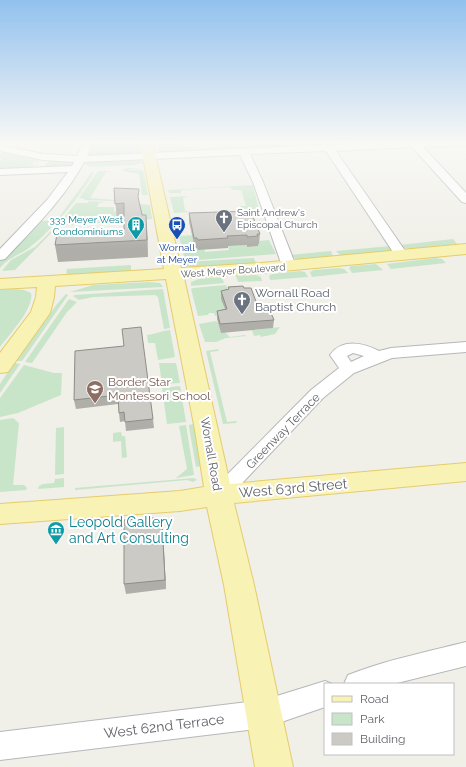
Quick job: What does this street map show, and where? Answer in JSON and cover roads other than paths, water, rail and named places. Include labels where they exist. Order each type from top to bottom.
[{"type":"main road","name":"Wornall Road","points":[[153,177],[175,274],[219,496],[239,585],[274,767]]},
{"type":"main road","name":"West Meyer Boulevard","points":[[0,284],[289,266],[466,249]]},
{"type":"main road","points":[[0,367],[40,313],[68,290],[98,278]]},
{"type":"main road","points":[[40,313],[45,297],[46,282]]},
{"type":"main road","name":"West 63rd Street","points":[[0,514],[180,501],[246,491],[466,472]]},
{"type":"street","points":[[0,256],[32,222],[69,177]]},
{"type":"street","points":[[256,177],[289,266]]},
{"type":"street","points":[[349,177],[402,255]]},
{"type":"street","points":[[444,177],[466,200]]},
{"type":"street","name":"Greenway Terrace","points":[[219,496],[307,404],[348,369],[377,357],[399,352],[466,347]]},
{"type":"street","points":[[359,683],[395,671],[466,654]]},
{"type":"street","name":"West 62nd Terrace","points":[[0,746],[264,714],[324,694]]},
{"type":"place","name":"Saint Andrew's Episcopal Church","points":[[224,233]]},
{"type":"place","name":"333 Meyer West Condominiums","points":[[136,240]]},
{"type":"place","name":"Wornall at Meyer","points":[[177,240]]},
{"type":"place","name":"Wornall Road Baptist Church","points":[[242,315]]},
{"type":"place","name":"Border Star Montessori School","points":[[95,404]]},
{"type":"place","name":"Leopold Gallery and Art Consulting","points":[[56,545]]}]
